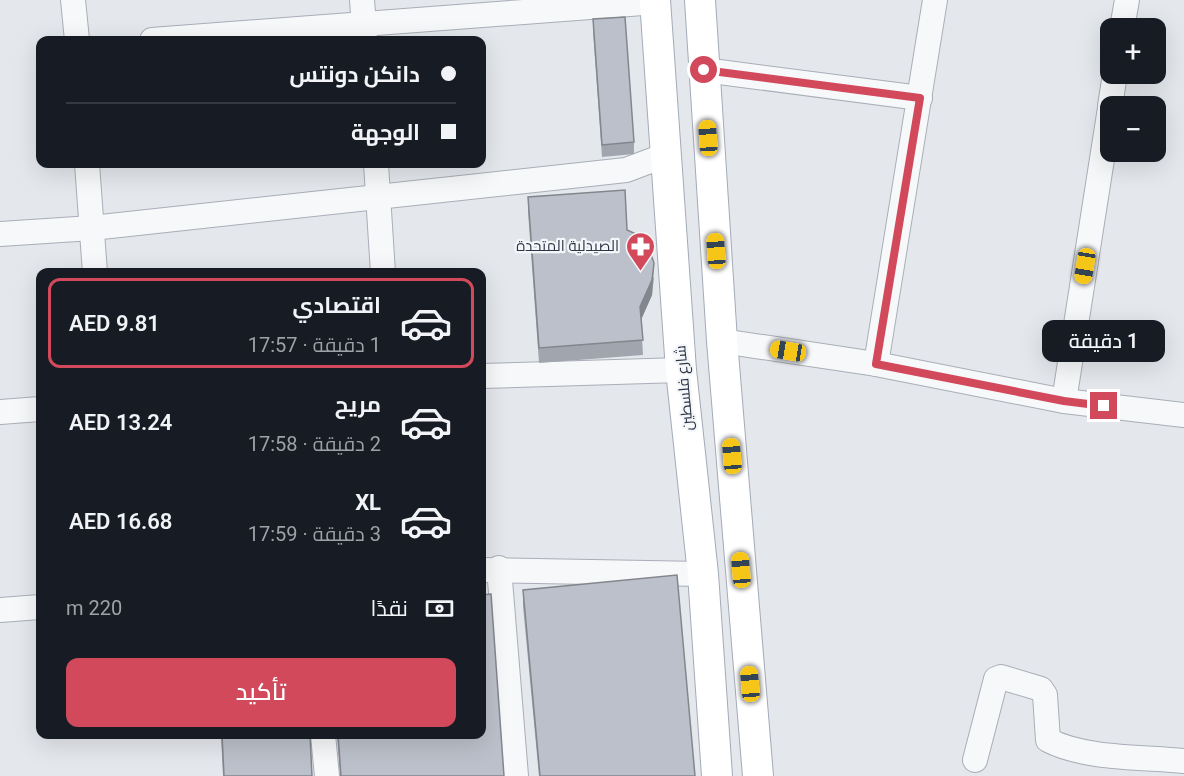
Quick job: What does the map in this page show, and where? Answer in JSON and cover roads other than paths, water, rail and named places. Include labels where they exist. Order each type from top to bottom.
[{"type":"main road","points":[[700,0],[722,341],[758,776]]},
{"type":"main road","name":"شارع فلسطين","points":[[656,1],[681,370],[703,574],[717,776]]},
{"type":"street","points":[[73,0],[77,36]]},
{"type":"street","points":[[362,0],[365,32]]},
{"type":"street","points":[[876,364],[935,0]]},
{"type":"street","points":[[1124,18],[1127,0]]},
{"type":"street","points":[[258,36],[365,32],[656,1]]},
{"type":"street","points":[[704,70],[920,98]]},
{"type":"street","points":[[0,234],[92,228],[626,170],[666,155]]},
{"type":"street","points":[[1064,401],[1101,162]]},
{"type":"street","points":[[87,168],[95,268]]},
{"type":"street","points":[[376,168],[383,268]]},
{"type":"street","points":[[722,341],[876,364],[1064,401],[1184,415]]},
{"type":"street","points":[[486,376],[681,370]]},
{"type":"street","points":[[0,412],[36,409]]},
{"type":"street","points":[[516,776],[490,569],[703,574]]},
{"type":"street","points":[[0,610],[36,607]]},
{"type":"street","points":[[975,760],[996,679],[1001,677],[1041,689],[1045,695],[1048,740],[1056,744],[1082,751],[1184,761]]},
{"type":"street","points":[[323,739],[327,776]]},
{"type":"place","name":"الصيدلية المتحدة","points":[[640,272]]}]
